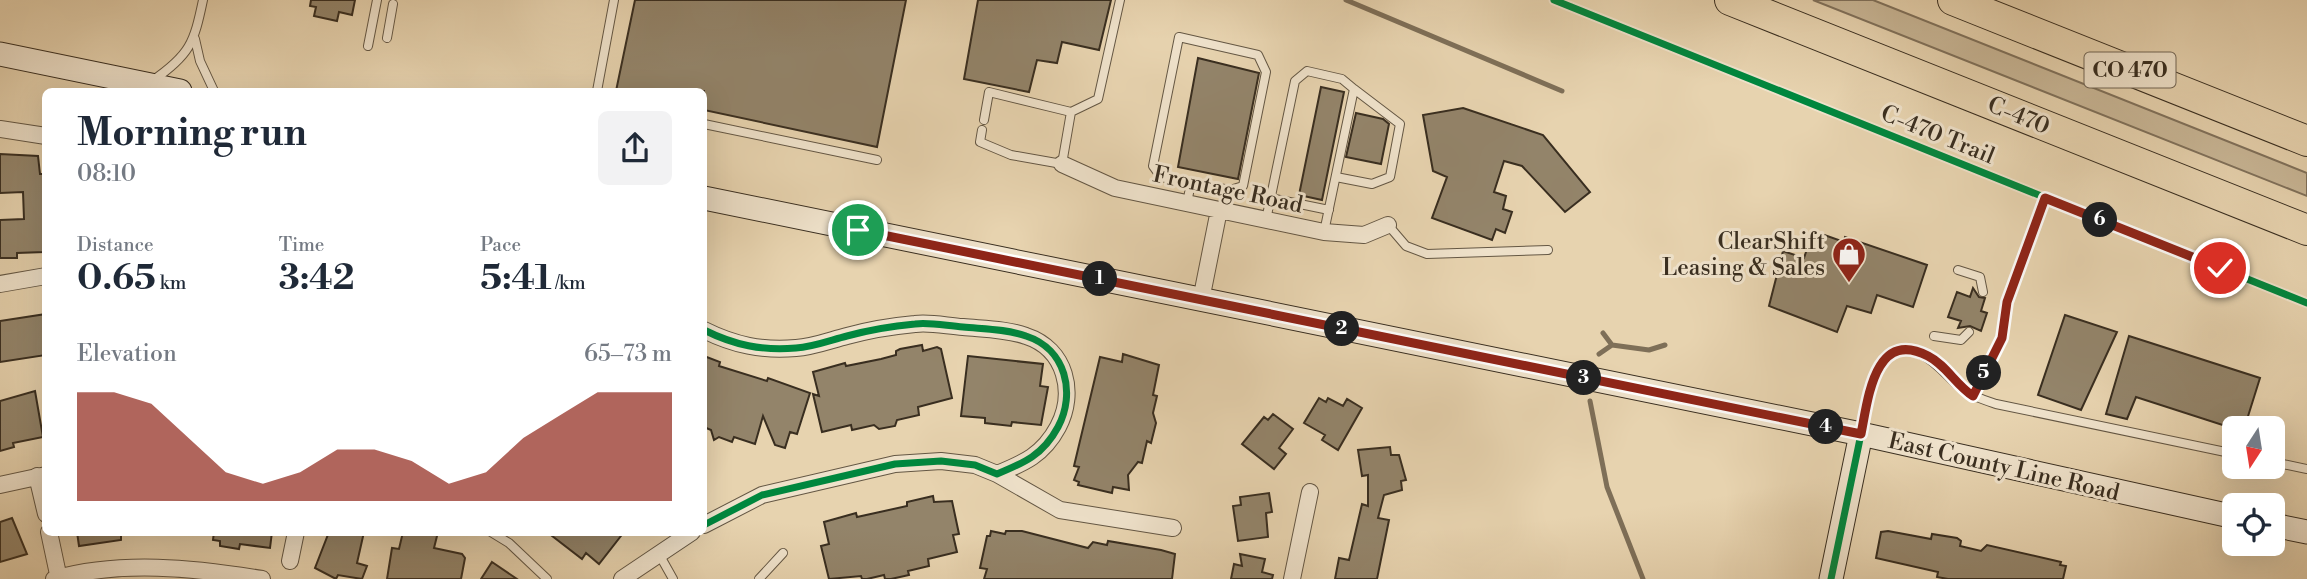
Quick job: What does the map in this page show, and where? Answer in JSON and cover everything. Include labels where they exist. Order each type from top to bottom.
[{"type":"highway","name":"C-470","points":[[1730,0],[2307,230]]},
{"type":"highway","name":"CO 470","points":[[1953,0],[2307,141]]},
{"type":"main road","points":[[0,54],[166,88]]},
{"type":"main road","name":"East County Line Road","points":[[707,199],[1861,434],[2222,514]]},
{"type":"main road","points":[[1831,579],[1861,434]]},
{"type":"main road","points":[[2285,527],[2307,532]]},
{"type":"street","points":[[0,130],[42,135]]},
{"type":"street","name":"Frontage Road","points":[[1062,164],[1115,188],[1324,232],[1364,235],[1388,225]]},
{"type":"street","points":[[1202,300],[1219,210]]},
{"type":"street","points":[[0,284],[42,277]]},
{"type":"street","points":[[707,331],[729,342],[751,347],[799,348],[918,323],[1028,336],[1052,352],[1063,366],[1068,388],[1064,415],[1054,434],[1031,460],[997,474]]},
{"type":"street","points":[[707,523],[762,495],[895,464],[941,461],[975,465],[997,474],[1060,510],[1173,528]]},
{"type":"street","points":[[0,485],[41,475]]},
{"type":"street","points":[[1292,579],[1310,492]]},
{"type":"street","points":[[50,536],[57,579],[108,570],[167,568],[262,579]]},
{"type":"street","points":[[290,561],[295,536]]},
{"type":"street","points":[[622,579],[686,536]]},
{"type":"lane","points":[[147,84],[180,60],[195,38],[203,0]]},
{"type":"lane","points":[[368,46],[377,0]]},
{"type":"lane","points":[[598,88],[614,0]]},
{"type":"lane","points":[[984,120],[989,92],[1071,112],[1098,99],[1120,0]]},
{"type":"lane","points":[[387,38],[393,4]]},
{"type":"lane","points":[[1179,37],[1258,55],[1266,72],[1243,186],[1230,190],[1191,183],[1161,177],[1153,166],[1179,37]]},
{"type":"lane","points":[[195,38],[200,61],[213,88]]},
{"type":"lane","points":[[1266,220],[1295,81],[1307,71],[1342,79],[1400,124],[1390,177],[1372,184],[1336,177]]},
{"type":"lane","points":[[1324,232],[1354,89]]},
{"type":"lane","points":[[982,130],[980,142],[1011,155],[1062,164],[1071,112]]},
{"type":"lane","points":[[707,125],[877,160]]},
{"type":"lane","points":[[1187,203],[1191,183]]},
{"type":"lane","points":[[1270,198],[1329,210]]},
{"type":"lane","points":[[1388,225],[1406,246],[1427,254],[1548,250]]},
{"type":"lane","points":[[1958,270],[1980,277],[1983,292]]},
{"type":"lane","points":[[1934,336],[1961,340],[1969,332]]},
{"type":"lane","points":[[1861,434],[1873,380],[1881,363],[1891,353],[1909,351],[1927,356],[1973,396],[2023,411],[2222,451]]},
{"type":"lane","points":[[2286,465],[2307,469]]},
{"type":"lane","points":[[498,536],[509,543],[547,579]]},
{"type":"lane","points":[[759,579],[783,553]]},
{"type":"lane","points":[[658,554],[673,579]]},
{"type":"path","points":[[2032,193],[2057,203]]},
{"type":"path","points":[[1973,396],[2002,338],[2007,302],[2045,198]]},
{"type":"shaded area","points":[[1813,0],[1873,0],[2307,173],[2307,196]]},
{"type":"building","points":[[311,0],[355,0],[352,15],[339,12],[337,21],[314,16],[316,7],[310,6]]},
{"type":"building","points":[[635,0],[906,0],[877,147],[707,111],[707,88],[617,88]]},
{"type":"building","points":[[978,0],[1111,0],[1099,50],[1062,42],[1057,63],[1037,60],[1029,92],[964,79]]},
{"type":"building","points":[[1198,58],[1259,73],[1238,179],[1178,167]]},
{"type":"building","points":[[1321,87],[1344,92],[1322,200],[1299,195]]},
{"type":"building","points":[[1463,108],[1543,135],[1590,192],[1565,212],[1522,166],[1504,161],[1494,192],[1506,196],[1503,209],[1512,212],[1505,233],[1496,229],[1492,240],[1432,218],[1447,177],[1433,171],[1423,115]]},
{"type":"building","points":[[1356,113],[1383,119],[1389,124],[1381,164],[1346,157]]},
{"type":"building","points":[[0,154],[38,156],[42,174],[42,252],[17,253],[17,258],[0,258],[0,220],[24,219],[23,192],[0,193]]},
{"type":"building","name":"ClearShift Leasing & Sales","points":[[1813,231],[1844,242],[1845,237],[1927,265],[1913,307],[1877,295],[1871,313],[1847,306],[1837,332],[1769,306],[1783,251],[1804,258]]},
{"type":"building","points":[[1973,288],[1979,297],[1985,298],[1981,311],[1987,313],[1981,331],[1970,326],[1958,328],[1961,321],[1948,317],[1957,292],[1970,297]]},
{"type":"building","points":[[42,315],[42,356],[0,362],[0,321]]},
{"type":"building","points":[[2065,315],[2117,332],[2081,410],[2038,395]]},
{"type":"building","points":[[2129,336],[2260,378],[2248,416],[2222,416],[2222,425],[2136,397],[2127,419],[2106,414]]},
{"type":"building","points":[[922,345],[923,351],[937,347],[941,349],[952,398],[918,407],[919,415],[897,420],[895,426],[879,429],[874,425],[852,430],[851,425],[822,432],[813,394],[819,396],[813,372],[845,363],[846,366],[881,359],[896,355],[896,351],[900,349]]},
{"type":"building","points":[[1123,354],[1159,365],[1153,395],[1157,396],[1153,413],[1156,423],[1151,443],[1147,441],[1142,463],[1138,462],[1128,475],[1129,490],[1113,487],[1112,493],[1078,485],[1079,482],[1074,480],[1079,467],[1074,466],[1100,357],[1122,362]]},
{"type":"building","points":[[968,356],[1043,364],[1040,386],[1048,387],[1041,425],[1012,422],[1011,426],[985,423],[985,418],[961,416]]},
{"type":"building","points":[[707,357],[720,362],[719,366],[767,381],[768,378],[810,393],[797,434],[790,432],[785,448],[775,445],[763,416],[755,444],[734,437],[732,442],[719,437],[714,440],[711,430],[707,428]]},
{"type":"building","points":[[35,391],[42,437],[13,443],[14,447],[0,451],[0,401]]},
{"type":"building","points":[[1319,398],[1326,402],[1328,398],[1343,406],[1347,399],[1362,408],[1338,450],[1322,440],[1325,435],[1304,423]]},
{"type":"building","points":[[1273,414],[1293,429],[1279,448],[1286,454],[1274,469],[1242,444],[1264,417],[1268,420]]},
{"type":"building","points":[[1390,447],[1391,455],[1399,455],[1406,480],[1401,481],[1402,490],[1384,495],[1378,518],[1389,520],[1377,579],[1335,579],[1339,558],[1349,560],[1362,504],[1368,506],[1368,475],[1362,476],[1358,450]]},
{"type":"building","points":[[1269,493],[1272,512],[1266,513],[1268,537],[1238,541],[1233,506],[1241,505],[1240,497]]},
{"type":"building","points":[[933,496],[934,502],[952,501],[959,534],[953,535],[957,552],[928,559],[929,566],[891,579],[885,579],[884,575],[867,579],[862,579],[861,576],[829,579],[821,546],[829,544],[824,522],[856,513],[857,517],[907,506],[907,502]]},
{"type":"building","points":[[12,518],[27,554],[0,562],[0,522]]},
{"type":"building","points":[[991,531],[1005,534],[1006,531],[1022,531],[1088,548],[1093,542],[1107,545],[1108,541],[1161,550],[1175,554],[1172,579],[984,579],[987,569],[980,568],[987,536],[990,536]]},
{"type":"building","points":[[1881,532],[1931,539],[1932,534],[1957,538],[1961,541],[1960,546],[1981,551],[1987,545],[2061,562],[2060,565],[2066,566],[2063,579],[1937,577],[1938,572],[1876,558]]},
{"type":"building","points":[[78,536],[121,536],[121,540],[79,546]]},
{"type":"building","points":[[214,536],[272,536],[270,548],[240,544],[239,549],[220,546],[220,541],[213,540]]},
{"type":"building","points":[[327,536],[363,536],[357,563],[367,566],[362,579],[338,575],[336,579],[315,568]]},
{"type":"building","points":[[402,536],[437,536],[434,548],[462,554],[465,558],[461,579],[387,579],[392,548],[399,549]]},
{"type":"building","points":[[552,536],[621,536],[599,564],[586,553],[582,559]]},
{"type":"building","points":[[1240,554],[1265,559],[1262,572],[1273,575],[1272,579],[1231,579],[1234,564],[1242,566]]},
{"type":"building","points":[[492,562],[517,579],[481,579]]},
{"type":"waterway","points":[[1346,0],[1562,91]]},
{"type":"waterway","points":[[1603,333],[1612,345]]},
{"type":"waterway","points":[[1599,354],[1612,345],[1649,350],[1665,345]]},
{"type":"waterway","points":[[1590,401],[1607,487],[1643,579]]},
{"type":"cycle path","name":"C-470 Trail","points":[[1554,0],[2307,303]]},
{"type":"cycle path","points":[[707,331],[748,346],[784,349],[809,346],[881,328],[921,324],[1003,331],[1040,342],[1058,362],[1066,387],[1063,414],[1046,445],[1024,462],[997,474],[975,465],[941,461],[895,464],[762,495],[707,523]]},
{"type":"cycle path","points":[[1831,579],[1861,434]]},
{"type":"place","name":"ClearShift Leasing & Sales","points":[[1849,284]]},
{"type":"route","points":[[858,230],[1861,434],[1877,369],[1891,353],[1909,351],[1927,356],[1973,396],[1989,359],[2002,338],[2007,302],[2045,198],[2220,268]]}]
